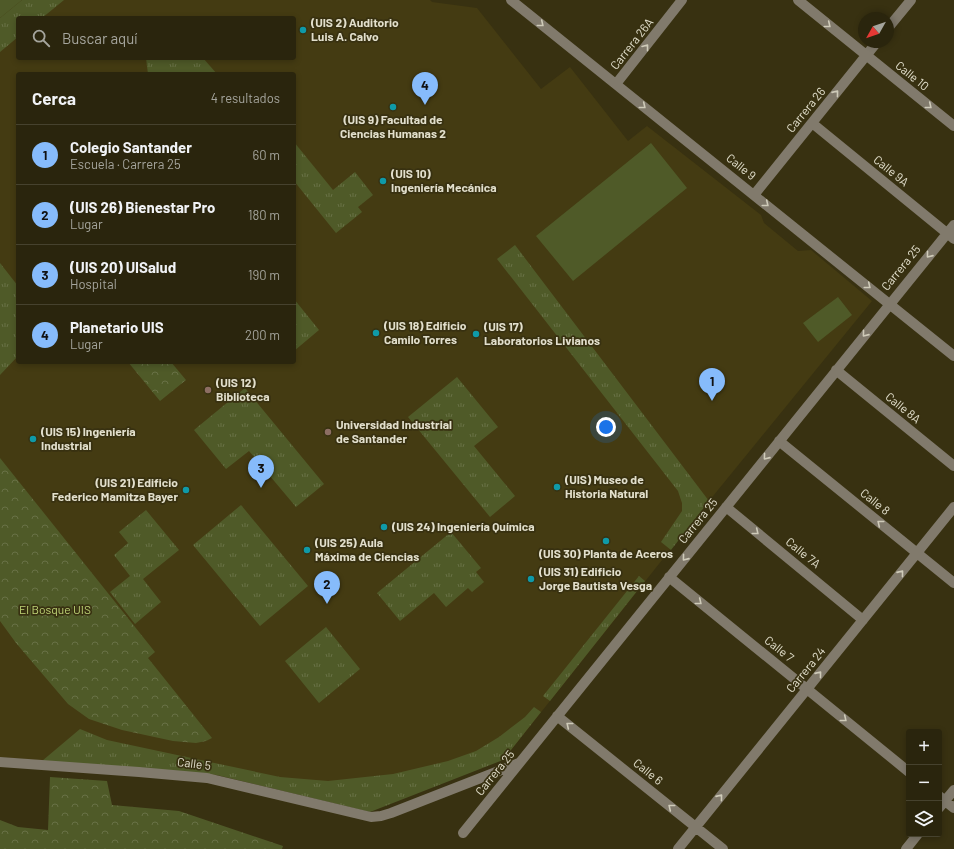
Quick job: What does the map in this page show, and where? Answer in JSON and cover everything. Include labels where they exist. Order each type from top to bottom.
[{"type":"street","name":"Calle 9","points":[[511,0],[890,303],[954,356]]},
{"type":"street","name":"Carrera 26A","points":[[616,84],[682,0]]},
{"type":"street","name":"Calle 10","points":[[798,0],[954,126]]},
{"type":"street","points":[[894,21],[911,0]]},
{"type":"street","name":"Carrera 26","points":[[754,195],[872,48]]},
{"type":"street","name":"Calle 9A","points":[[812,123],[950,236]]},
{"type":"street","name":"Carrera 25","points":[[463,834],[890,303],[950,236],[954,225]]},
{"type":"street","name":"Calle 8A","points":[[836,370],[954,466]]},
{"type":"street","name":"Calle 8","points":[[779,441],[954,583]]},
{"type":"street","name":"Calle 7A","points":[[726,507],[863,620]]},
{"type":"street","name":"Carrera 24","points":[[678,849],[954,507]]},
{"type":"street","name":"Calle 7","points":[[669,578],[906,770]]},
{"type":"street","name":"Calle 6","points":[[558,716],[723,849]]},
{"type":"street","name":"Calle 5","points":[[0,762],[207,778],[371,817],[381,816],[520,763]]},
{"type":"street","points":[[942,801],[954,790]]},
{"type":"street","points":[[942,802],[954,808]]},
{"type":"street","points":[[906,849],[916,837]]},
{"type":"shaded area","name":"Universidad Industrial de Santander","points":[[0,0],[430,0],[432,2],[477,8],[541,89],[570,67],[628,141],[647,126],[761,215],[764,223],[798,251],[811,250],[872,301],[709,501],[503,760],[329,801],[217,775],[0,757]]},
{"type":"green space","points":[[0,0],[22,0],[0,18]]},
{"type":"green space","points":[[22,0],[64,0],[44,16],[16,16],[16,39],[0,52],[0,18]]},
{"type":"green space","points":[[146,60],[205,60],[215,72],[148,72]]},
{"type":"green space","points":[[651,143],[687,188],[573,281],[536,236]]},
{"type":"green space","points":[[296,144],[333,190],[355,172],[373,195],[358,207],[362,212],[336,233],[296,183]]},
{"type":"green space","points":[[515,245],[709,501],[671,550],[661,542],[682,511],[682,503],[678,491],[497,259]]},
{"type":"green space","points":[[0,263],[16,283],[16,358],[0,375]]},
{"type":"green space","points":[[838,297],[852,315],[818,342],[803,323]]},
{"type":"green space","points":[[296,301],[319,330],[296,349]]},
{"type":"green space","points":[[130,364],[173,364],[186,380],[160,401]]},
{"type":"green space","points":[[457,377],[498,427],[474,446],[515,496],[490,517],[408,417]]},
{"type":"green space","points":[[245,388],[324,484],[296,507],[249,451],[226,469],[194,430]]},
{"type":"green space","name":"El Bosque UIS","points":[[0,458],[155,652],[148,658],[212,738],[196,743],[173,741],[122,730],[89,719],[68,704],[16,643],[0,621]]},
{"type":"green space","points":[[241,505],[308,586],[260,626],[193,545]]},
{"type":"green space","points":[[146,510],[179,550],[143,579],[161,602],[135,624],[110,592],[130,576],[114,555],[128,543],[119,532]]},
{"type":"green space","points":[[451,532],[481,568],[476,572],[484,582],[472,592],[468,588],[446,607],[434,593],[400,621],[377,593]]},
{"type":"green space","points":[[639,576],[645,581],[550,701],[543,696]]},
{"type":"green space","points":[[326,627],[360,669],[319,703],[285,661]]},
{"type":"green space","points":[[534,707],[541,712],[503,760],[370,812],[217,775],[42,761],[80,729],[107,740],[280,777],[328,781],[393,774],[448,761],[476,751],[499,737],[525,717]]},
{"type":"green space","points":[[50,777],[107,781],[112,805],[179,811],[283,846],[282,849],[0,849],[0,820],[18,827],[48,830]]},
{"type":"place","name":"(UIS 2) Auditorio Luis A. Calvo","points":[[303,30]]},
{"type":"place","name":"Planetario UIS","points":[[425,105]]},
{"type":"place","name":"(UIS 9) Facultad de Ciencias Humanas 2","points":[[393,107]]},
{"type":"place","name":"(UIS 10) Ingeniería Mecánica","points":[[383,181]]},
{"type":"place","name":"(UIS 18) Edificio Camilo Torres","points":[[376,333]]},
{"type":"place","name":"(UIS 17) Laboratorios Livianos","points":[[476,334]]},
{"type":"place","name":"(UIS 12) Biblioteca","points":[[208,390]]},
{"type":"place","name":"Colegio Santander","points":[[712,401]]},
{"type":"place","name":"Universidad Industrial de Santander","points":[[328,432]]},
{"type":"place","name":"(UIS 15) Ingeniería Industrial","points":[[33,439]]},
{"type":"place","name":"(UIS) Museo de Historia Natural","points":[[557,487]]},
{"type":"place","name":"(UIS 20) UISalud","points":[[261,488]]},
{"type":"place","name":"(UIS 21) Edificio Federico Mamitza Bayer","points":[[186,490]]},
{"type":"place","name":"(UIS 24) Ingeniería Química","points":[[384,527]]},
{"type":"place","name":"(UIS 30) Planta de Aceros","points":[[606,541]]},
{"type":"place","name":"(UIS 25) Aula Máxima de Ciencias","points":[[307,550]]},
{"type":"place","name":"(UIS 31) Edificio Jorge Bautista Vesga","points":[[531,579]]},
{"type":"place","name":"(UIS 26) Bienestar Pro","points":[[327,604]]}]
